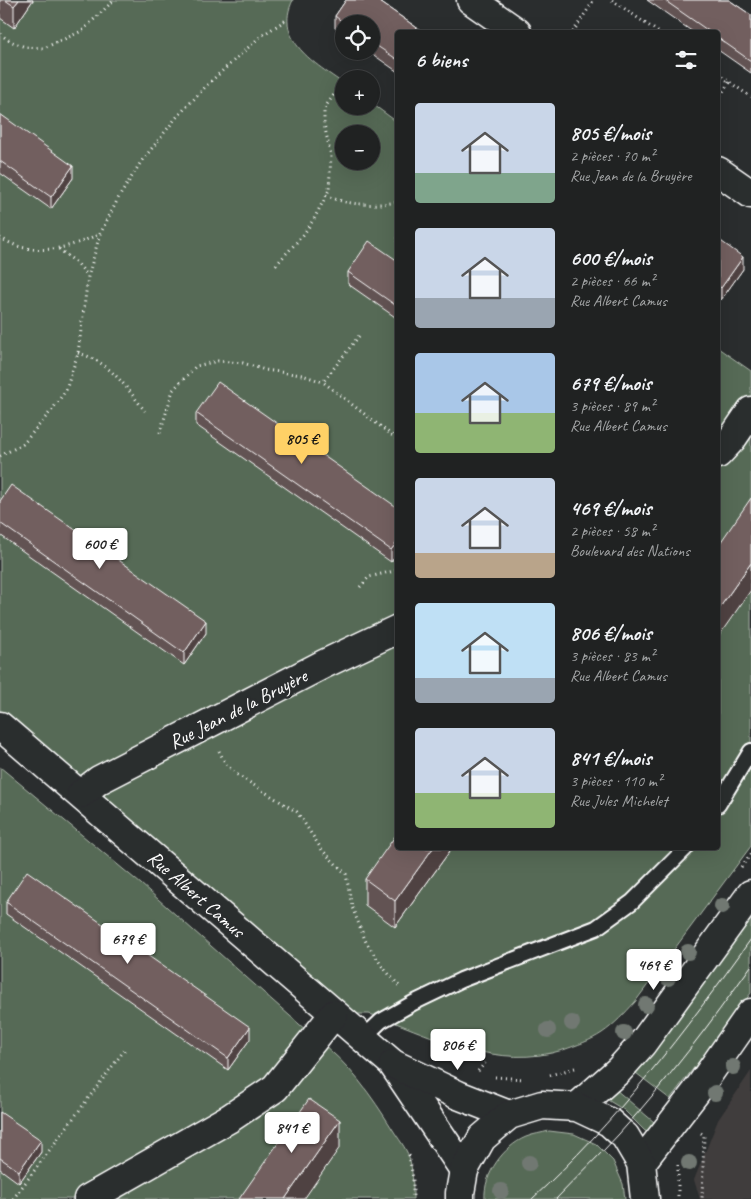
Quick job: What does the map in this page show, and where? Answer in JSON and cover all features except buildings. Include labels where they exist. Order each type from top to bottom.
[{"type":"street","points":[[471,0],[513,30]]},
{"type":"street","points":[[720,172],[751,194]]},
{"type":"street","points":[[720,452],[732,439],[751,411]]},
{"type":"street","name":"Rue Jean de la Bruyère","points":[[81,794],[99,780],[324,664],[395,630]]},
{"type":"street","name":"Rue Albert Camus","points":[[0,726],[392,1063],[464,1170]]},
{"type":"street","points":[[577,1107],[619,1070],[642,1044],[751,894]]},
{"type":"street","points":[[641,1163],[696,1092],[751,1013]]},
{"type":"street","points":[[88,1199],[230,1118],[276,1088],[334,1014]]},
{"type":"street","name":"Rue Albert Camus","points":[[392,1063],[509,1116]]},
{"type":"street","points":[[460,1199],[464,1170],[482,1138],[509,1116],[542,1105],[577,1107],[608,1122],[624,1136],[641,1163],[645,1199]]},
{"type":"lane","points":[[720,802],[751,751]]},
{"type":"lane","points":[[363,1038],[381,1021],[461,980],[596,928],[632,902],[684,850]]},
{"type":"path","points":[[0,34],[25,47],[44,48],[82,31],[114,0]]},
{"type":"path","points":[[574,30],[594,0]]},
{"type":"path","points":[[612,0],[655,30]]},
{"type":"path","points":[[0,456],[24,444],[66,390],[78,353],[88,277],[100,234],[119,197],[141,162],[176,118],[210,82],[254,43],[286,20]]},
{"type":"path","points":[[720,75],[751,97]]},
{"type":"path","points":[[720,97],[729,82]]},
{"type":"path","points":[[276,265],[303,235],[314,219],[329,190],[331,156],[324,124],[324,109],[335,93]]},
{"type":"path","points":[[326,195],[340,202],[365,204],[395,202]]},
{"type":"path","points":[[0,238],[26,248],[59,249],[78,244],[100,234]]},
{"type":"path","points":[[59,249],[78,264],[88,277]]},
{"type":"path","points":[[323,382],[360,336]]},
{"type":"path","points":[[78,353],[91,356],[118,377],[145,411]]},
{"type":"path","points":[[160,433],[173,390],[182,378],[196,366],[218,361],[243,363],[265,370],[302,375],[323,382],[395,438]]},
{"type":"path","points":[[360,587],[369,578],[395,571]]},
{"type":"path","points":[[208,725],[226,764],[236,774],[297,812],[322,850],[346,874],[352,907],[366,942],[382,966],[413,1003]]},
{"type":"path","points":[[13,1199],[126,1048]]},
{"type":"path","points":[[484,1076],[475,1074],[486,1062]]},
{"type":"path","points":[[544,1076],[584,1065]]},
{"type":"path","points":[[492,1077],[528,1079]]},
{"type":"path","points":[[698,1130],[704,1135],[702,1199]]},
{"type":"path","points":[[409,1155],[413,1178],[413,1199]]},
{"type":"shaded area","points":[[751,1071],[751,1199],[700,1199],[694,1180],[718,1120]]},
{"type":"green space","points":[[0,0],[293,0],[288,14],[289,27],[293,39],[300,50],[335,78],[335,115],[380,115],[380,110],[395,121],[395,850],[720,850],[720,349],[751,371],[751,846],[635,1002],[611,1026],[588,1041],[563,1050],[539,1055],[515,1056],[492,1054],[447,1042],[369,1014],[334,1014],[0,726]]},
{"type":"green space","points":[[0,767],[141,884],[339,1058],[368,1092],[406,1150],[411,1167],[413,1199],[0,1199]]},
{"type":"green space","points":[[751,909],[751,993],[670,1099],[632,1070]]},
{"type":"green space","points":[[615,1089],[654,1122],[648,1131],[645,1131],[624,1110],[606,1099]]},
{"type":"green space","points":[[549,1131],[574,1134],[596,1144],[613,1161],[623,1184],[625,1199],[485,1199],[487,1180],[496,1162],[503,1154],[518,1141],[526,1137]]},
{"type":"tram line","points":[[532,1199],[592,1139],[648,1075],[701,1008],[751,939]]},
{"type":"tram line","points":[[556,1199],[654,1094],[704,1031],[751,966]]}]
